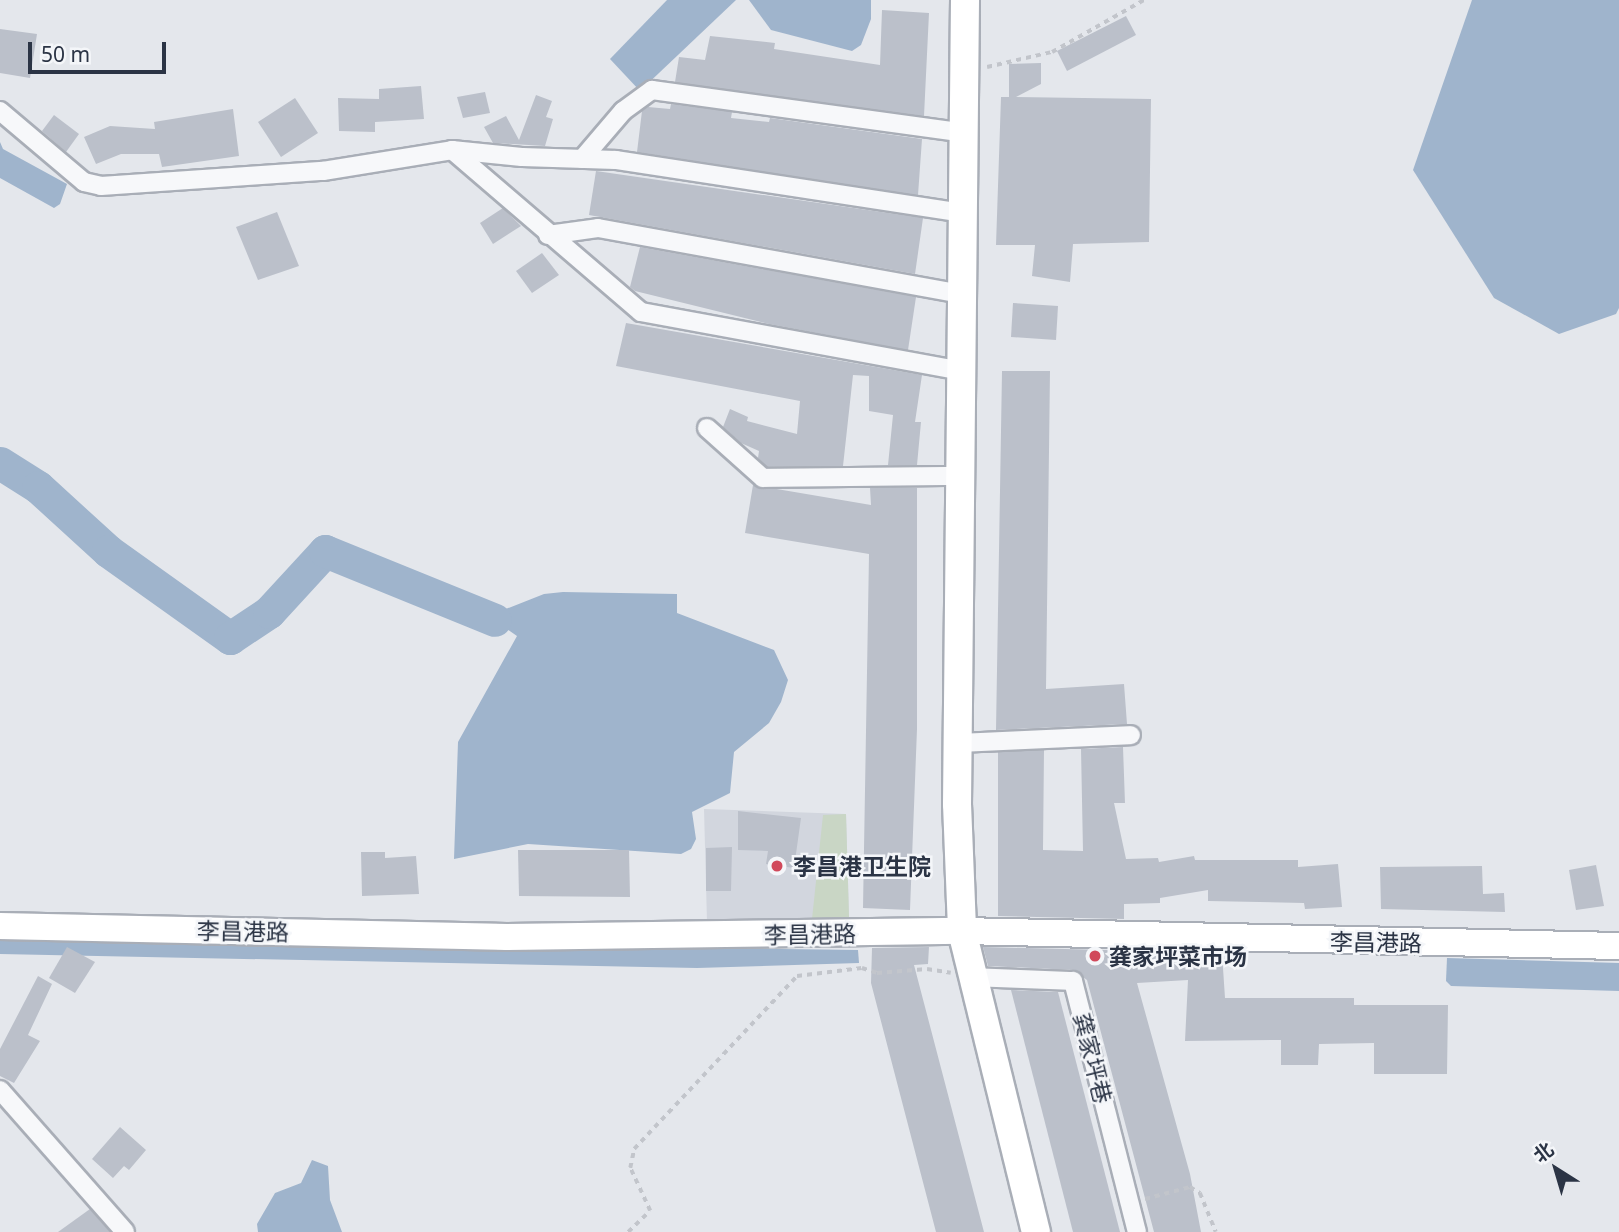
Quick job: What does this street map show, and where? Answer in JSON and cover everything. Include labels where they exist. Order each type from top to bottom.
[{"type":"main road","points":[[965,0],[957,743],[962,931],[1037,1232]]},
{"type":"street","points":[[582,159],[623,111],[652,90],[964,133]]},
{"type":"street","points":[[0,111],[84,182],[102,186],[323,171],[452,150],[616,160],[963,213]]},
{"type":"street","points":[[452,150],[548,236],[641,312],[961,371]]},
{"type":"street","points":[[548,236],[598,228],[962,294]]},
{"type":"street","points":[[707,428],[763,478],[960,476]]},
{"type":"street","points":[[957,743],[1131,736]]},
{"type":"street","name":"李昌港路","points":[[0,926],[507,937],[962,931],[1619,946]]},
{"type":"street","name":"龚家坪巷","points":[[973,977],[1073,981],[1137,1232]]},
{"type":"street","points":[[0,1090],[125,1232]]},
{"type":"path","points":[[964,72],[1052,51],[1144,0]]},
{"type":"path","points":[[628,1232],[650,1211],[630,1168],[635,1149],[797,976],[862,968],[877,973],[927,969],[973,977]]},
{"type":"path","points":[[1130,1203],[1190,1187],[1200,1193],[1216,1232]]},
{"type":"shaded area","name":"李昌港卫生院","points":[[704,809],[846,814],[849,917],[707,922]]},
{"type":"green space","points":[[846,814],[849,917],[812,919],[823,815]]},
{"type":"water","points":[[667,0],[736,0],[640,91],[610,59]]},
{"type":"water","points":[[749,0],[871,0],[871,19],[861,45],[852,51],[771,30]]},
{"type":"water","points":[[1472,0],[1619,0],[1619,308],[1616,314],[1559,334],[1494,298],[1413,170]]},
{"type":"water","points":[[0,142],[3,149],[67,184],[60,204],[54,208],[0,178]]},
{"type":"water","points":[[544,594],[677,594],[677,613],[774,650],[788,680],[781,702],[769,723],[734,752],[730,793],[692,812],[696,839],[691,849],[681,854],[528,844],[454,859],[458,742],[517,636],[488,616]]},
{"type":"water","points":[[0,938],[858,950],[859,963],[697,968],[0,954]]},
{"type":"water","points":[[1447,958],[1619,963],[1619,991],[1451,986],[1446,981]]},
{"type":"water","points":[[312,1160],[328,1166],[330,1200],[342,1232],[258,1232],[257,1224],[275,1193],[301,1183]]},
{"type":"building","points":[[882,10],[929,13],[924,116],[675,82],[679,57],[705,60],[710,36],[775,43],[774,49],[880,65]]},
{"type":"building","points":[[1126,16],[1136,35],[1067,71],[1057,51]]},
{"type":"building","points":[[0,29],[37,34],[30,78],[0,73]]},
{"type":"building","points":[[1041,63],[1041,84],[1016,97],[1151,99],[1149,242],[1073,244],[1070,282],[1032,276],[1035,245],[996,245],[1001,97],[1009,97],[1009,64]]},
{"type":"building","points":[[421,86],[424,119],[375,122],[375,132],[339,131],[338,98],[379,99],[379,89]]},
{"type":"building","points":[[485,92],[490,113],[463,118],[457,97]]},
{"type":"building","points":[[536,95],[552,101],[546,117],[553,119],[545,146],[493,143],[484,127],[506,116],[519,140]]},
{"type":"building","points":[[295,98],[318,133],[281,157],[258,122]]},
{"type":"building","points":[[671,104],[732,112],[731,118],[769,122],[770,118],[922,139],[918,195],[637,152],[642,111],[648,107],[670,109]]},
{"type":"building","points":[[233,109],[239,156],[162,167],[159,154],[121,154],[96,164],[84,137],[110,126],[155,129],[154,122]]},
{"type":"building","points":[[54,115],[79,134],[66,152],[42,131]]},
{"type":"building","points":[[596,171],[923,218],[915,274],[589,215]]},
{"type":"building","points":[[503,208],[521,226],[493,244],[480,223]]},
{"type":"building","points":[[277,212],[299,266],[258,280],[236,227]]},
{"type":"building","points":[[640,247],[916,297],[908,350],[769,324],[635,291],[630,287]]},
{"type":"building","points":[[542,253],[559,275],[532,293],[516,271]]},
{"type":"building","points":[[1013,303],[1058,306],[1056,340],[1011,337]]},
{"type":"building","points":[[626,323],[922,375],[915,422],[921,422],[917,465],[888,465],[893,415],[869,411],[869,376],[853,375],[843,466],[767,467],[758,458],[759,451],[741,443],[723,427],[730,409],[748,417],[747,421],[797,434],[800,401],[616,366]]},
{"type":"building","points":[[1002,371],[1050,371],[1046,689],[1124,684],[1127,724],[996,730]]},
{"type":"building","points":[[753,485],[871,505],[870,488],[917,488],[917,729],[910,910],[863,908],[869,554],[745,533]]},
{"type":"building","points":[[1123,747],[1125,803],[1114,803],[1126,859],[1158,858],[1159,862],[1194,856],[1195,860],[1298,860],[1298,867],[1338,864],[1342,907],[1305,909],[1304,903],[1208,901],[1208,890],[1160,898],[1160,903],[1124,904],[1124,919],[998,916],[998,752],[1044,750],[1043,850],[1083,851],[1081,749]]},
{"type":"building","points":[[738,811],[801,818],[794,868],[766,864],[768,851],[738,850]]},
{"type":"building","points":[[732,847],[731,891],[706,891],[706,848]]},
{"type":"building","points":[[518,850],[629,850],[630,897],[519,896]]},
{"type":"building","points":[[361,852],[385,852],[385,858],[416,856],[419,894],[362,896]]},
{"type":"building","points":[[1596,865],[1604,906],[1576,910],[1569,870]]},
{"type":"building","points":[[1482,866],[1483,894],[1504,893],[1505,912],[1381,909],[1380,867]]},
{"type":"building","points":[[67,947],[95,962],[75,993],[49,978]]},
{"type":"building","points":[[929,947],[928,964],[914,965],[984,1232],[936,1232],[871,983],[872,948]]},
{"type":"building","points":[[983,947],[1222,953],[1225,998],[1354,998],[1354,1005],[1448,1005],[1447,1074],[1374,1074],[1374,1043],[1319,1044],[1318,1065],[1281,1065],[1281,1040],[1185,1041],[1188,980],[1137,983],[1190,1174],[1201,1232],[1154,1232],[1087,980],[1073,970],[988,966]]},
{"type":"building","points":[[38,976],[52,984],[28,1035],[40,1041],[14,1083],[0,1076],[0,1049]]},
{"type":"building","points":[[1011,990],[1058,992],[1120,1232],[1073,1232]]},
{"type":"building","points":[[120,1127],[146,1150],[129,1170],[124,1166],[113,1178],[92,1159]]},
{"type":"building","points":[[90,1209],[110,1232],[58,1232]]},
{"type":"waterway","points":[[0,463],[38,487],[108,551],[230,638],[269,612],[325,551],[495,620]]},
{"type":"place","name":"李昌港卫生院","points":[[777,866]]},
{"type":"place","name":"龚家坪菜市场","points":[[1095,956]]}]
